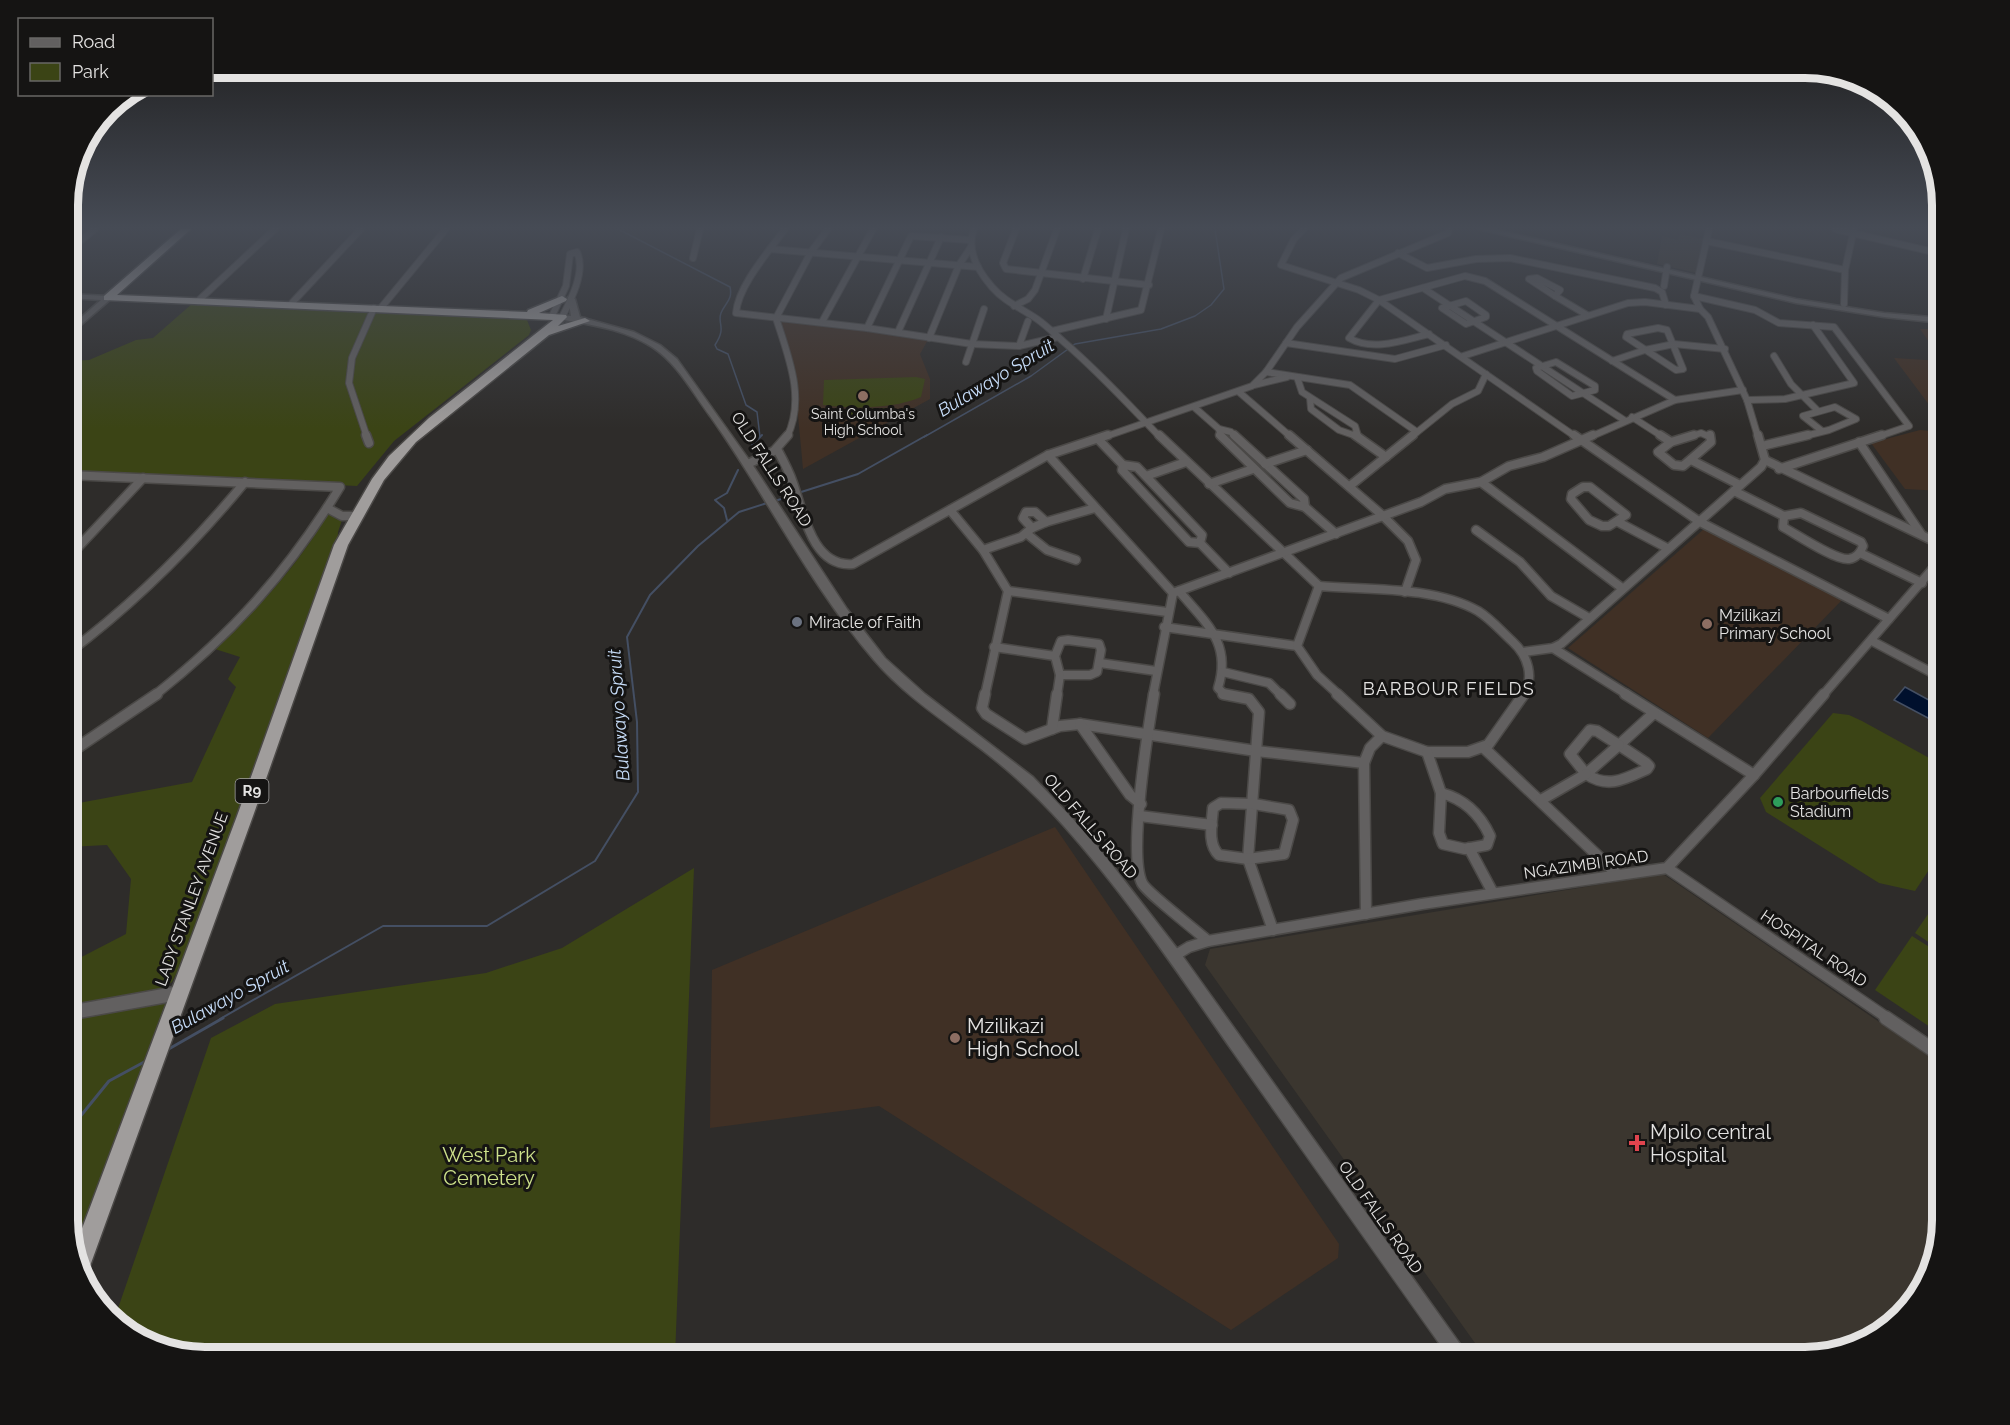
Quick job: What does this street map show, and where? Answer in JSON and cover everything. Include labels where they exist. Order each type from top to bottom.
[{"type":"highway","points":[[108,298],[557,316]]},
{"type":"highway","points":[[524,314],[567,299]]},
{"type":"highway","points":[[524,314],[532,323],[537,336],[581,320]]},
{"type":"highway","name":"LADY STANLEY AVENUE","points":[[83,1256],[152,1073],[342,545],[342,531],[353,516],[364,481],[394,447],[537,336],[557,316]]},
{"type":"street","points":[[78,296],[108,298]]},
{"type":"street","points":[[198,301],[204,296]]},
{"type":"street","points":[[290,305],[299,296]]},
{"type":"street","points":[[369,443],[349,382],[352,358],[377,309],[389,296]]},
{"type":"street","points":[[557,316],[567,296]]},
{"type":"street","points":[[557,316],[568,296]]},
{"type":"street","points":[[743,296],[734,311],[746,315],[822,322],[972,344],[1019,346],[1058,337]]},
{"type":"street","points":[[748,464],[777,449],[789,433],[795,408],[791,371],[776,318],[788,296]]},
{"type":"street","points":[[822,322],[837,296]]},
{"type":"street","points":[[867,328],[883,296]]},
{"type":"street","points":[[898,332],[915,296]]},
{"type":"street","points":[[929,338],[946,296]]},
{"type":"street","points":[[1001,296],[1037,319],[1070,347],[1186,462],[1319,586],[1439,596],[1464,604],[1481,613],[1523,652],[1530,678],[1529,686],[1492,741],[1484,748],[1468,752],[1427,752],[1382,736],[1317,675],[1297,646],[1164,627]]},
{"type":"street","points":[[1014,306],[1031,296]]},
{"type":"street","points":[[1106,319],[1110,296]]},
{"type":"street","points":[[1052,331],[1141,310],[1146,296]]},
{"type":"street","points":[[1252,386],[1266,372],[1286,343],[1326,296]]},
{"type":"street","points":[[1368,296],[1379,300],[1463,356],[1700,522],[1889,619]]},
{"type":"street","points":[[1396,296],[1379,300],[1350,336],[1352,341],[1380,344],[1429,334]]},
{"type":"street","points":[[1436,296],[1585,394],[1671,442]]},
{"type":"street","points":[[1508,296],[1675,400]]},
{"type":"street","points":[[1555,296],[1587,315]]},
{"type":"street","points":[[1663,296],[1665,305]]},
{"type":"street","points":[[1523,652],[1553,648],[1561,644],[1666,548],[1700,522],[1761,467],[1765,460],[1743,390],[1725,349],[1694,296]]},
{"type":"street","points":[[1694,296],[1755,310],[1779,323],[1828,325],[1838,329],[1909,426],[1779,469]]},
{"type":"street","points":[[1780,296],[1838,309],[1932,320]]},
{"type":"street","points":[[1799,296],[1844,304],[1932,313]]},
{"type":"street","points":[[1844,296],[1844,304]]},
{"type":"street","points":[[78,324],[108,298]]},
{"type":"street","points":[[567,299],[581,320]]},
{"type":"street","points":[[1450,304],[1466,301],[1486,315],[1476,322]]},
{"type":"street","points":[[1463,356],[1628,303],[1700,309]]},
{"type":"street","points":[[966,362],[984,309]]},
{"type":"street","name":"OLD FALLS ROAD","points":[[557,316],[581,320],[638,337],[669,356],[748,464],[863,639],[886,666],[922,700],[1007,762],[1056,807],[1174,956],[1451,1347]]},
{"type":"street","points":[[1019,346],[1028,321]]},
{"type":"street","points":[[1747,400],[1801,396],[1854,383],[1812,325]]},
{"type":"street","points":[[1664,328],[1674,344],[1684,367],[1681,370],[1676,370],[1626,335],[1664,328]]},
{"type":"street","points":[[1286,343],[1395,359],[1446,345]]},
{"type":"street","points":[[1612,362],[1645,350],[1674,344],[1725,349]]},
{"type":"street","points":[[1774,356],[1801,396],[1818,411]]},
{"type":"street","points":[[1541,365],[1559,362],[1595,386],[1595,390],[1585,394]]},
{"type":"street","points":[[1266,372],[1350,385],[1417,432]]},
{"type":"street","points":[[1351,485],[1452,404],[1478,391],[1486,374]]},
{"type":"street","points":[[777,449],[795,485],[818,546],[828,556],[846,565],[859,562],[1048,454],[1147,423],[1252,386],[1293,376]]},
{"type":"street","points":[[1293,376],[1300,390],[1355,426],[1358,436]]},
{"type":"street","points":[[1208,941],[1149,891],[1139,879],[1137,871],[1141,804],[1156,670],[1167,612],[1176,592],[1421,502],[1450,487],[1481,482],[1498,470],[1543,457],[1628,418],[1675,400],[1743,390]]},
{"type":"street","points":[[1239,392],[1306,450],[1351,485],[1408,541],[1416,553],[1415,565],[1405,592]]},
{"type":"street","points":[[1310,398],[1311,409],[1343,433],[1358,436],[1386,457]]},
{"type":"street","points":[[1194,407],[1219,429],[1230,432],[1304,499],[1305,507]]},
{"type":"street","points":[[1762,446],[1822,431],[1856,419],[1839,407],[1818,411],[1803,418],[1822,431]]},
{"type":"street","points":[[1219,429],[1220,436],[1252,469],[1290,503],[1305,507],[1336,534]]},
{"type":"street","points":[[1701,433],[1710,435],[1711,442],[1683,466],[1674,465],[1658,452],[1671,442],[1701,433]]},
{"type":"street","points":[[1098,439],[1123,465],[1134,465],[1146,476],[1202,535],[1200,543]]},
{"type":"street","points":[[1859,441],[1922,535]]},
{"type":"street","points":[[1265,464],[1306,450]]},
{"type":"street","points":[[1048,454],[1095,508],[1216,635],[1222,655],[1223,672],[1218,688],[1222,694],[1249,699],[1257,707],[1259,717],[1254,804],[1248,859],[1273,930]]},
{"type":"street","points":[[1690,460],[1784,516],[1806,514],[1861,542],[1863,546],[1860,553],[1849,559],[1838,557],[1783,527],[1784,516]]},
{"type":"street","points":[[1765,460],[1779,469],[1932,540]]},
{"type":"street","points":[[1146,476],[1186,462]]},
{"type":"street","points":[[1123,465],[1122,470],[1189,542],[1200,543],[1229,573]]},
{"type":"street","points":[[1209,484],[1252,469]]},
{"type":"street","points":[[78,475],[340,487],[309,539],[284,571],[249,612],[206,655],[145,704],[78,748]]},
{"type":"street","points":[[78,547],[143,478]]},
{"type":"street","points":[[78,646],[146,592],[210,525],[245,482]]},
{"type":"street","points":[[1481,482],[1622,588]]},
{"type":"street","points":[[1583,487],[1590,487],[1626,515],[1618,522],[1606,528],[1596,526],[1570,496],[1583,487]]},
{"type":"street","points":[[327,508],[342,516],[353,516]]},
{"type":"street","points":[[982,550],[1046,522],[1095,508]]},
{"type":"street","points":[[950,510],[982,550],[1008,591],[982,704],[984,711],[1025,739],[1052,729],[1080,724],[1256,751],[1364,763]]},
{"type":"street","points":[[1046,522],[1035,512],[1026,512],[1023,518],[1029,531],[1047,550],[1076,560]]},
{"type":"street","points":[[1618,522],[1666,548]]},
{"type":"street","points":[[1476,530],[1520,562],[1551,596],[1589,618]]},
{"type":"street","points":[[1860,553],[1922,583]]},
{"type":"street","name":"NGAZIMBI ROAD","points":[[1174,956],[1189,947],[1208,941],[1493,893],[1667,868],[1754,775],[1932,570]]},
{"type":"street","points":[[1297,646],[1319,586]]},
{"type":"street","points":[[1008,591],[1167,612]]},
{"type":"street","points":[[1052,729],[1060,675],[1055,656],[1063,640],[1096,643],[1101,650],[1100,663],[1094,674],[1060,675]]},
{"type":"street","points":[[1872,641],[1932,673]]},
{"type":"street","points":[[994,647],[1055,656]]},
{"type":"street","points":[[1553,648],[1754,775]]},
{"type":"street","points":[[1100,663],[1156,670]]},
{"type":"street","points":[[1223,672],[1269,683],[1290,704]]},
{"type":"street","points":[[1541,800],[1586,774],[1654,712]]},
{"type":"street","points":[[1080,724],[1130,795],[1141,804]]},
{"type":"street","points":[[1588,731],[1597,731],[1619,745],[1646,763],[1648,768],[1611,783],[1599,781],[1586,774],[1570,754],[1588,731]]},
{"type":"street","points":[[1366,914],[1364,763],[1370,748],[1382,736]]},
{"type":"street","points":[[1484,748],[1617,874]]},
{"type":"street","points":[[1427,752],[1441,793],[1440,840],[1448,847],[1469,848],[1487,845],[1491,840],[1488,831],[1459,798],[1441,793]]},
{"type":"street","points":[[1218,804],[1254,804],[1286,808],[1291,812],[1293,820],[1284,854],[1248,859],[1226,859],[1218,854],[1214,847],[1213,808],[1218,804]]},
{"type":"street","points":[[1140,816],[1212,825]]},
{"type":"street","points":[[1469,848],[1493,893]]},
{"type":"street","name":"HOSPITAL ROAD","points":[[1667,868],[1932,1049]]},
{"type":"street","points":[[78,1011],[179,993]]},
{"type":"shaded area","name":"Saint Columba's High School","points":[[779,319],[929,338],[920,354],[930,379],[930,399],[803,469],[796,394]]},
{"type":"shaded area","points":[[1920,329],[1932,329],[1932,346]]},
{"type":"shaded area","points":[[1894,358],[1932,360],[1932,409]]},
{"type":"shaded area","points":[[1920,430],[1932,431],[1932,490],[1905,489],[1871,443]]},
{"type":"shaded area","name":"Mzilikazi Primary School","points":[[1704,529],[1842,600],[1708,738],[1568,648]]},
{"type":"shaded area","name":"Mzilikazi High School","points":[[1055,827],[1339,1244],[1338,1258],[1231,1330],[879,1106],[710,1128],[712,970]]},
{"type":"shaded area","name":"Mpilo central Hospital","points":[[1663,874],[1932,1058],[1931,1237],[1928,1253],[1919,1276],[1901,1304],[1876,1326],[1838,1343],[1822,1346],[1478,1347],[1205,965],[1210,949]]},
{"type":"green space","points":[[193,303],[518,317],[527,320],[531,330],[529,335],[394,441],[357,486],[78,472],[78,361],[89,360],[136,340],[153,338]]},
{"type":"green space","points":[[916,377],[925,379],[921,397],[910,401],[873,407],[823,405],[824,380]]},
{"type":"green space","points":[[886,408],[885,418],[848,419],[849,409]]},
{"type":"green space","points":[[329,512],[336,519],[342,520],[338,532],[337,548],[181,965],[172,982],[159,991],[78,1006],[78,959],[126,934],[131,879],[107,845],[78,846],[78,803],[192,782],[236,687],[228,679],[240,657],[215,649],[277,585]]},
{"type":"green space","points":[[1833,713],[1849,715],[1932,760],[1932,865],[1915,891],[1879,883],[1766,812],[1760,798]]},
{"type":"green space","name":"West Park Cemetery","points":[[694,868],[675,1347],[188,1346],[172,1343],[149,1334],[134,1326],[117,1312],[211,1038],[275,1004],[486,973],[562,948]]},
{"type":"green space","points":[[1932,908],[1932,944],[1915,933]]},
{"type":"green space","points":[[1912,936],[1932,949],[1932,1028],[1875,990]]},
{"type":"green space","points":[[168,1002],[79,1237],[78,1228],[79,1016]]},
{"type":"water","points":[[1905,687],[1932,702],[1932,713],[1928,718],[1894,700]]},
{"type":"waterway","points":[[730,296],[720,317],[721,330],[715,345],[717,349],[728,354],[746,405],[757,412],[760,437]]},
{"type":"waterway","name":"Bulawayo Spruit","points":[[924,437],[1031,376],[1075,344],[1161,329],[1195,316],[1211,305],[1219,296]]},
{"type":"waterway","name":"Bulawayo Spruit","points":[[798,493],[858,474],[927,435]]},
{"type":"waterway","points":[[752,445],[760,437]]},
{"type":"waterway","points":[[727,520],[724,508],[715,500],[727,493],[738,470]]},
{"type":"waterway","name":"Bulawayo Spruit","points":[[775,501],[793,495]]},
{"type":"waterway","name":"Bulawayo Spruit","points":[[220,1019],[383,926],[487,926],[595,861],[638,792],[637,722],[627,637],[650,595],[698,546],[739,512],[767,503]]},
{"type":"waterway","name":"Bulawayo Spruit","points":[[167,1050],[223,1018]]},
{"type":"waterway","name":"Bulawayo Spruit","points":[[78,1120],[109,1081],[146,1061]]},
{"type":"place","name":"Saint Columba's High School","points":[[863,396]]},
{"type":"place","name":"Miracle of Faith","points":[[797,622]]},
{"type":"place","name":"Mzilikazi Primary School","points":[[1707,624]]},
{"type":"place","name":"Barbourfields Stadium","points":[[1778,802]]},
{"type":"place","name":"Mzilikazi High School","points":[[955,1038]]},
{"type":"place","name":"Mpilo central Hospital","points":[[1637,1143]]},
{"type":"district","name":"BARBOUR FIELDS","points":[[1449,689]]}]
